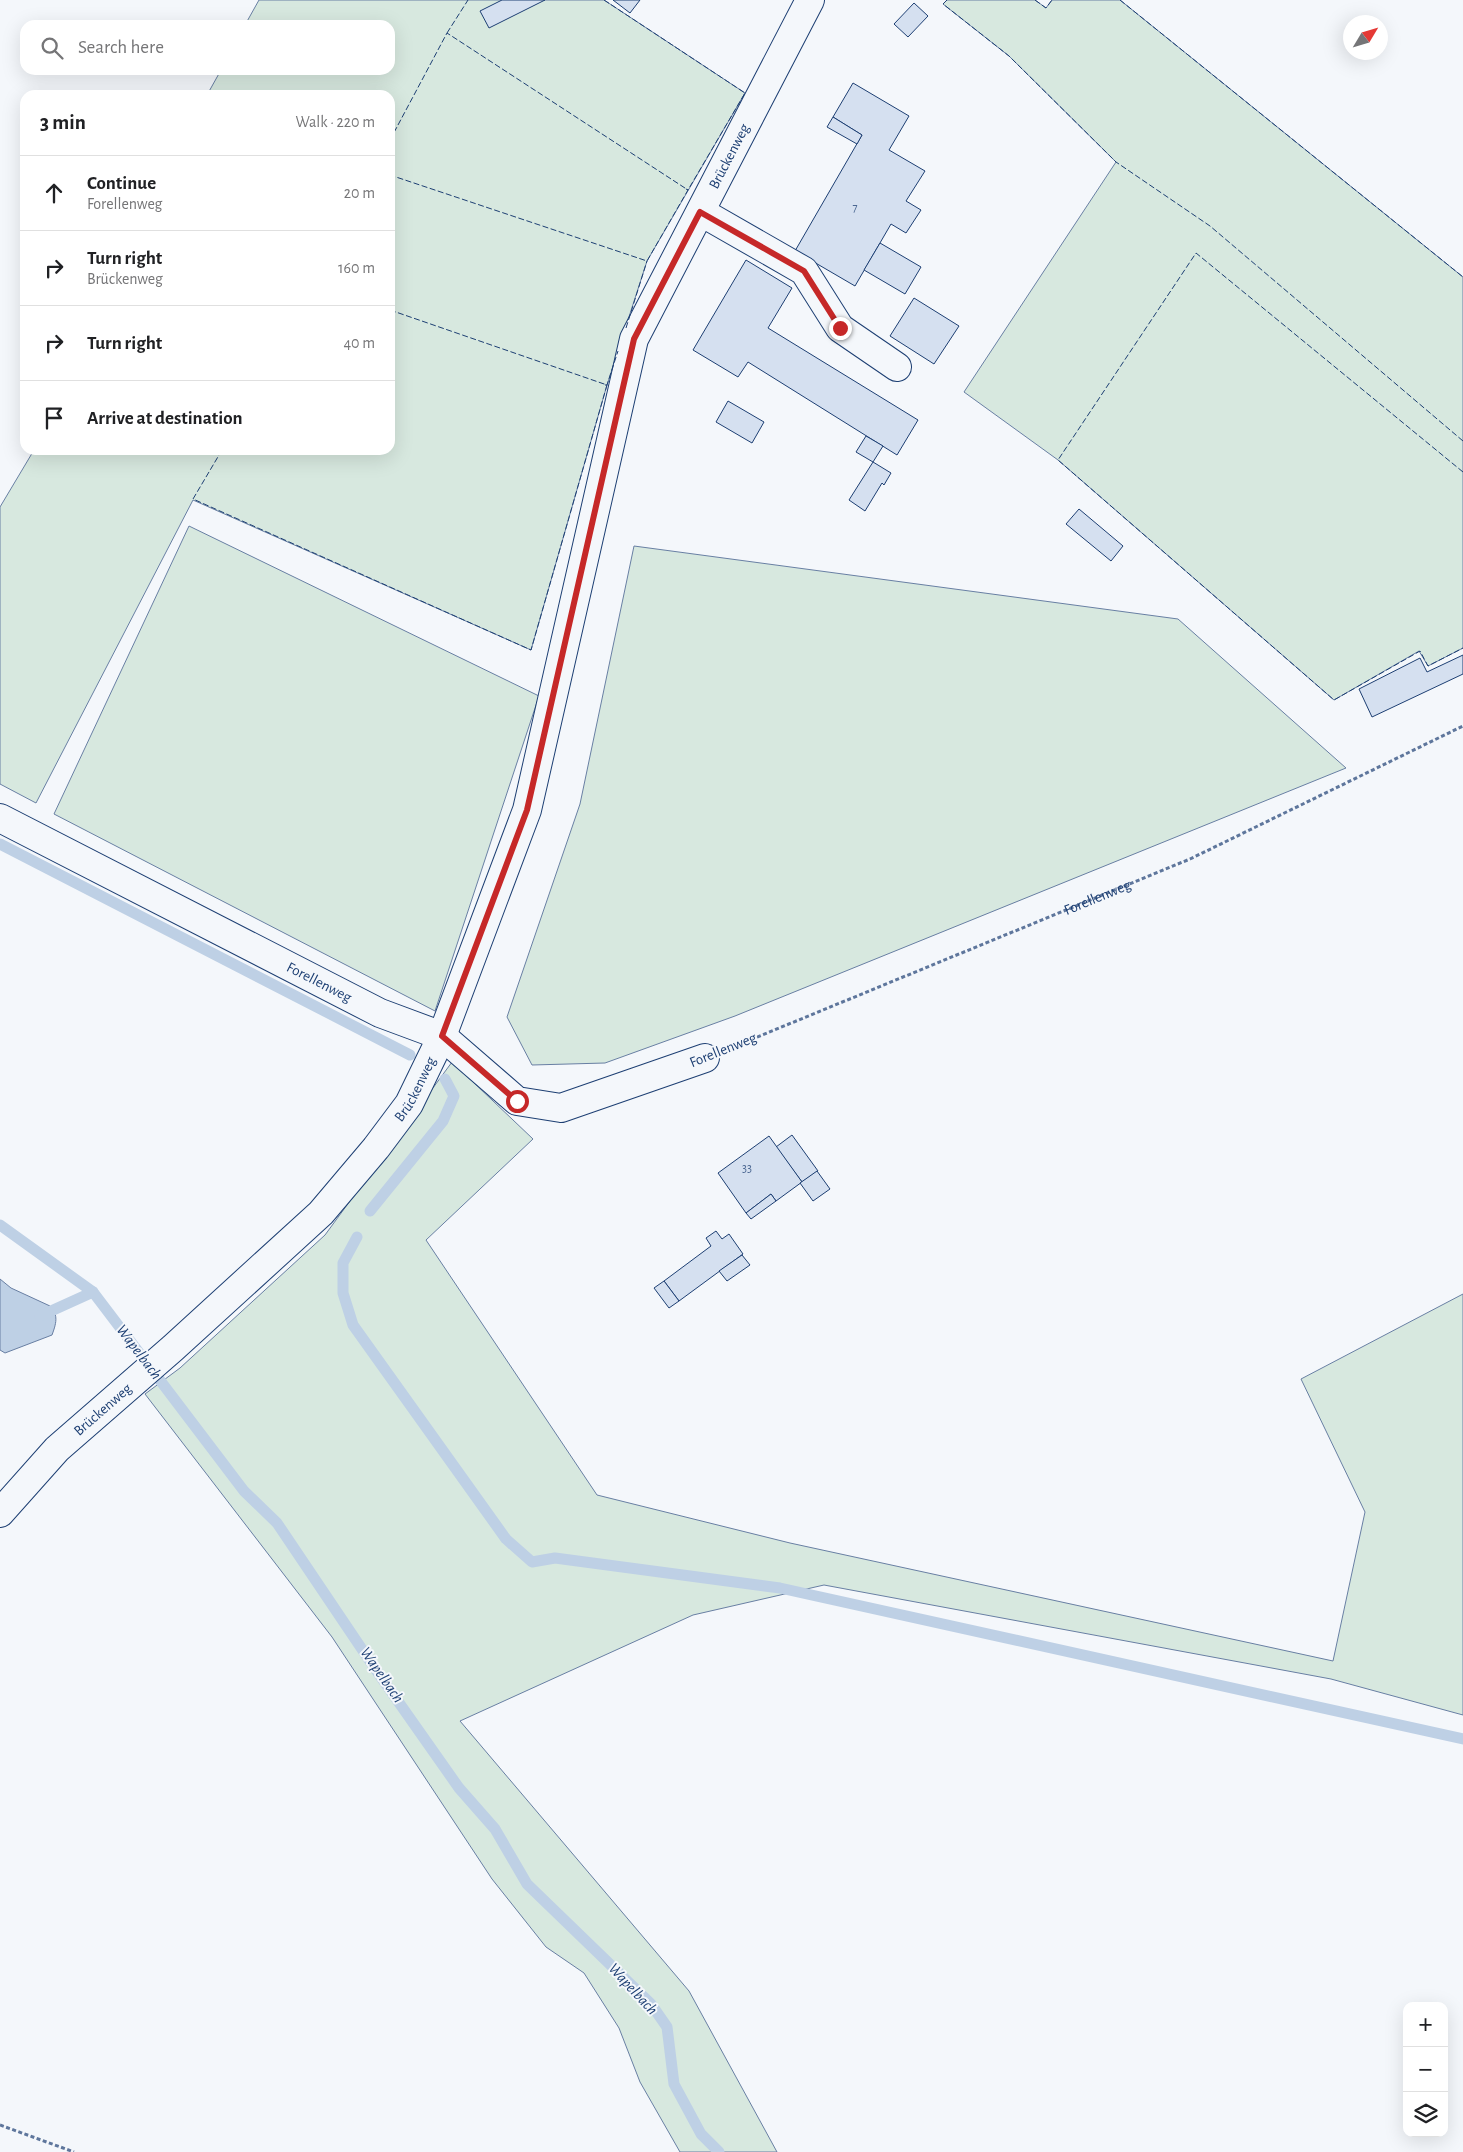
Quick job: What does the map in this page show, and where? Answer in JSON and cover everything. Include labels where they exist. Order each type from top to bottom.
[{"type":"street","name":"Brückenweg","points":[[0,1513],[57,1449],[173,1348],[321,1214],[376,1148],[409,1104],[442,1036],[527,810],[634,339],[810,0]]},
{"type":"street","points":[[700,212],[804,271],[840,328],[896,367]]},
{"type":"street","name":"Forellenweg","points":[[0,818],[380,1013],[442,1036],[517,1101],[561,1108],[705,1058]]},
{"type":"path","name":"Forellenweg","points":[[705,1058],[1190,859],[1463,726]]},
{"type":"path","points":[[0,2125],[74,2152]]},
{"type":"shaded area","points":[[259,0],[604,0],[745,93],[647,261],[607,385],[531,650],[193,500],[36,803],[0,784],[0,507],[31,455],[395,455],[395,90],[210,90],[218,75],[395,75],[395,20],[248,20]]},
{"type":"shaded area","points":[[947,0],[1035,0],[1046,8],[1052,0],[1120,0],[1463,277],[1463,648],[1428,666],[1419,651],[1334,700],[1058,460],[964,392],[1116,162],[1009,56],[943,4]]},
{"type":"shaded area","points":[[189,526],[539,696],[435,1011],[54,814]]},
{"type":"shaded area","points":[[634,546],[1178,619],[1346,768],[735,1016],[605,1063],[532,1065],[507,1017],[580,804]]},
{"type":"shaded area","points":[[452,1062],[533,1139],[426,1240],[597,1495],[790,1543],[1333,1661],[1365,1512],[1301,1379],[1463,1294],[1463,1715],[1331,1679],[824,1585],[693,1615],[460,1721],[689,1991],[777,2152],[680,2152],[640,2082],[619,2028],[584,1973],[546,1947],[492,1879],[332,1637],[145,1394],[180,1368],[325,1235]]},
{"type":"water","points":[[0,1279],[11,1288],[53,1309],[56,1316],[52,1335],[5,1353],[0,1350]]},
{"type":"building","points":[[502,0],[545,0],[489,28],[480,11]]},
{"type":"building","points":[[613,0],[640,0],[630,13]]},
{"type":"building","points":[[914,3],[928,16],[908,37],[894,24]]},
{"type":"building","points":[[853,83],[909,116],[889,150],[925,171],[906,201],[921,210],[906,233],[891,224],[855,286],[795,251],[862,135],[833,117]]},
{"type":"building","points":[[833,117],[862,135],[857,144],[827,127]]},
{"type":"building","points":[[880,243],[921,267],[905,294],[864,270]]},
{"type":"building","points":[[746,260],[792,288],[768,328],[918,420],[897,455],[748,362],[738,377],[693,350]]},
{"type":"building","points":[[914,298],[959,326],[934,364],[890,336]]},
{"type":"building","points":[[728,401],[764,422],[752,443],[716,422]]},
{"type":"building","points":[[866,436],[883,446],[873,462],[856,452]]},
{"type":"building","points":[[873,462],[891,473],[884,485],[882,483],[865,511],[849,500]]},
{"type":"building","points":[[1079,509],[1123,546],[1111,561],[1066,524]]},
{"type":"building","points":[[1463,655],[1463,674],[1372,717],[1359,689],[1420,658],[1427,672]]},
{"type":"building","points":[[792,1135],[818,1171],[802,1182],[776,1147]]},
{"type":"building","points":[[769,1136],[802,1182],[776,1201],[771,1194],[746,1213],[718,1173]]},
{"type":"building","points":[[817,1171],[830,1189],[813,1201],[800,1183]]},
{"type":"building","points":[[771,1194],[776,1201],[751,1219],[746,1213]]},
{"type":"building","points":[[716,1231],[722,1239],[729,1234],[743,1254],[679,1301],[664,1281],[711,1246],[706,1238]]},
{"type":"building","points":[[742,1255],[750,1265],[727,1281],[719,1271]]},
{"type":"building","points":[[664,1281],[679,1301],[669,1308],[654,1288]]},
{"type":"waterway","points":[[0,844],[410,1055]]},
{"type":"waterway","points":[[370,1211],[443,1121],[454,1096],[445,1079]]},
{"type":"waterway","name":"Wapelbach","points":[[0,1225],[93,1292],[244,1491],[277,1523],[376,1670],[459,1788],[495,1829],[527,1884],[651,2004],[667,2027],[674,2084],[701,2134],[719,2152]]},
{"type":"waterway","points":[[357,1237],[343,1263],[343,1293],[353,1325],[506,1539],[532,1562],[555,1558],[780,1588],[1463,1739]]},
{"type":"waterway","points":[[40,1316],[93,1292]]},
{"type":"fence","points":[[447,33],[468,0]]},
{"type":"fence","points":[[604,0],[745,93],[688,190],[686,189]]},
{"type":"fence","points":[[947,0],[943,4],[1009,56],[1116,162],[1210,226],[1463,441]]},
{"type":"fence","points":[[1035,0],[1046,8],[1052,0]]},
{"type":"fence","points":[[1120,0],[1463,277]]},
{"type":"fence","points":[[395,131],[447,33],[688,190],[647,261],[395,177]]},
{"type":"fence","points":[[1463,472],[1196,253],[1058,460],[1334,700],[1420,651],[1428,666],[1463,648]]},
{"type":"fence","points":[[626,328],[647,261]]},
{"type":"fence","points":[[219,455],[193,499],[531,650],[607,385],[395,312]]},
{"type":"fence","points":[[605,385],[607,385],[618,351]]},
{"type":"route","points":[[517,1101],[442,1036],[527,810],[634,339],[700,212],[804,271],[840,328]]}]
